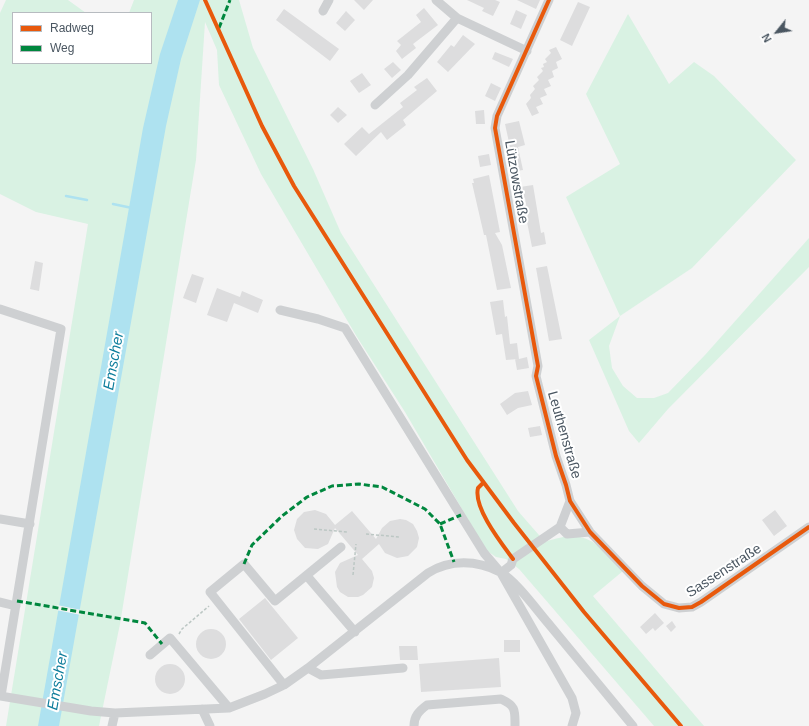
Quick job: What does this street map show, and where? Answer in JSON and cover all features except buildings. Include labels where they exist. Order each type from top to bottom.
[{"type":"street","points":[[323,11],[329,0]]},
{"type":"street","points":[[436,0],[457,18],[527,51]]},
{"type":"street","name":"Lützowstraße","points":[[536,376],[538,366],[495,123],[550,0]]},
{"type":"street","points":[[375,105],[387,92],[408,75],[457,18]]},
{"type":"street","points":[[0,308],[61,329],[30,524],[0,696],[91,711],[115,713],[229,708],[284,685],[355,632],[428,573],[440,565],[454,562],[468,563],[501,573],[572,698],[576,713],[572,726]]},
{"type":"street","points":[[280,310],[318,319],[345,328],[484,553],[501,573],[525,596],[633,726]]},
{"type":"street","name":"Leuthenstraße","points":[[536,376],[556,456],[570,501]]},
{"type":"street","points":[[501,573],[511,565],[513,559],[560,527],[570,501]]},
{"type":"street","name":"Sassenstraße","points":[[570,501],[590,532],[642,586],[664,604],[679,608],[692,607],[701,602],[809,527]]},
{"type":"street","points":[[0,519],[30,524]]},
{"type":"street","points":[[560,527],[567,534],[590,532]]},
{"type":"street","points":[[284,685],[210,592],[244,564],[275,601],[341,548]]},
{"type":"street","points":[[307,576],[355,632]]},
{"type":"street","points":[[0,602],[16,606]]},
{"type":"street","points":[[150,655],[170,638],[229,708]]},
{"type":"street","points":[[308,668],[321,675],[403,668]]},
{"type":"street","points":[[414,726],[415,718],[420,710],[427,705],[501,699],[510,703],[515,709],[516,726]]},
{"type":"street","points":[[202,709],[210,726]]},
{"type":"street","points":[[112,726],[115,713]]},
{"type":"path","points":[[314,528],[347,532]]},
{"type":"path","points":[[366,534],[400,537]]},
{"type":"path","points":[[353,576],[356,544]]},
{"type":"path","points":[[174,643],[182,629],[216,600]]},
{"type":"green space","points":[[6,0],[68,0],[85,12],[12,12],[12,64],[152,64],[152,12],[129,12],[134,0],[239,0],[253,48],[313,169],[341,233],[518,511],[545,542],[571,536],[590,540],[623,571],[593,596],[704,726],[654,726],[519,569],[506,559],[496,557],[486,550],[405,412],[357,337],[261,174],[219,85],[217,50],[205,22],[196,160],[120,624],[99,726],[6,726],[88,224],[36,212],[0,194],[0,13]]},
{"type":"green space","points":[[628,14],[669,84],[694,62],[714,76],[796,160],[692,268],[620,316],[566,197],[620,164],[586,94]]},
{"type":"green space","points":[[809,238],[809,267],[668,409],[639,443],[629,431],[589,340],[620,316],[609,346],[612,368],[623,386],[637,398],[654,398],[668,393],[705,355]]},
{"type":"water","name":"Emscher","points":[[178,0],[200,0],[181,59],[166,126],[59,726],[38,726],[143,128],[160,54]]},
{"type":"pier","points":[[57,605],[81,610],[81,615],[56,610]]},
{"type":"waterway","points":[[66,196],[87,200]]},
{"type":"waterway","points":[[113,204],[132,208]]},
{"type":"marked path","points":[[219,28],[230,0]]},
{"type":"marked path","points":[[244,564],[252,545],[282,516],[307,497],[332,486],[359,484],[382,487],[425,509],[440,524],[454,562]]},
{"type":"marked path","points":[[440,524],[461,515]]},
{"type":"marked path","points":[[17,601],[145,623],[162,644]]},
{"type":"cycle path","points":[[205,0],[262,126],[294,186],[467,460],[584,612],[681,726]]},
{"type":"cycle path","points":[[549,0],[497,116],[495,128],[538,366],[536,376],[556,456],[570,501],[590,532],[642,586],[664,604],[679,608],[692,607],[701,602],[809,527]]},
{"type":"cycle path","points":[[483,483],[478,488],[480,505],[496,535],[513,559]]}]
